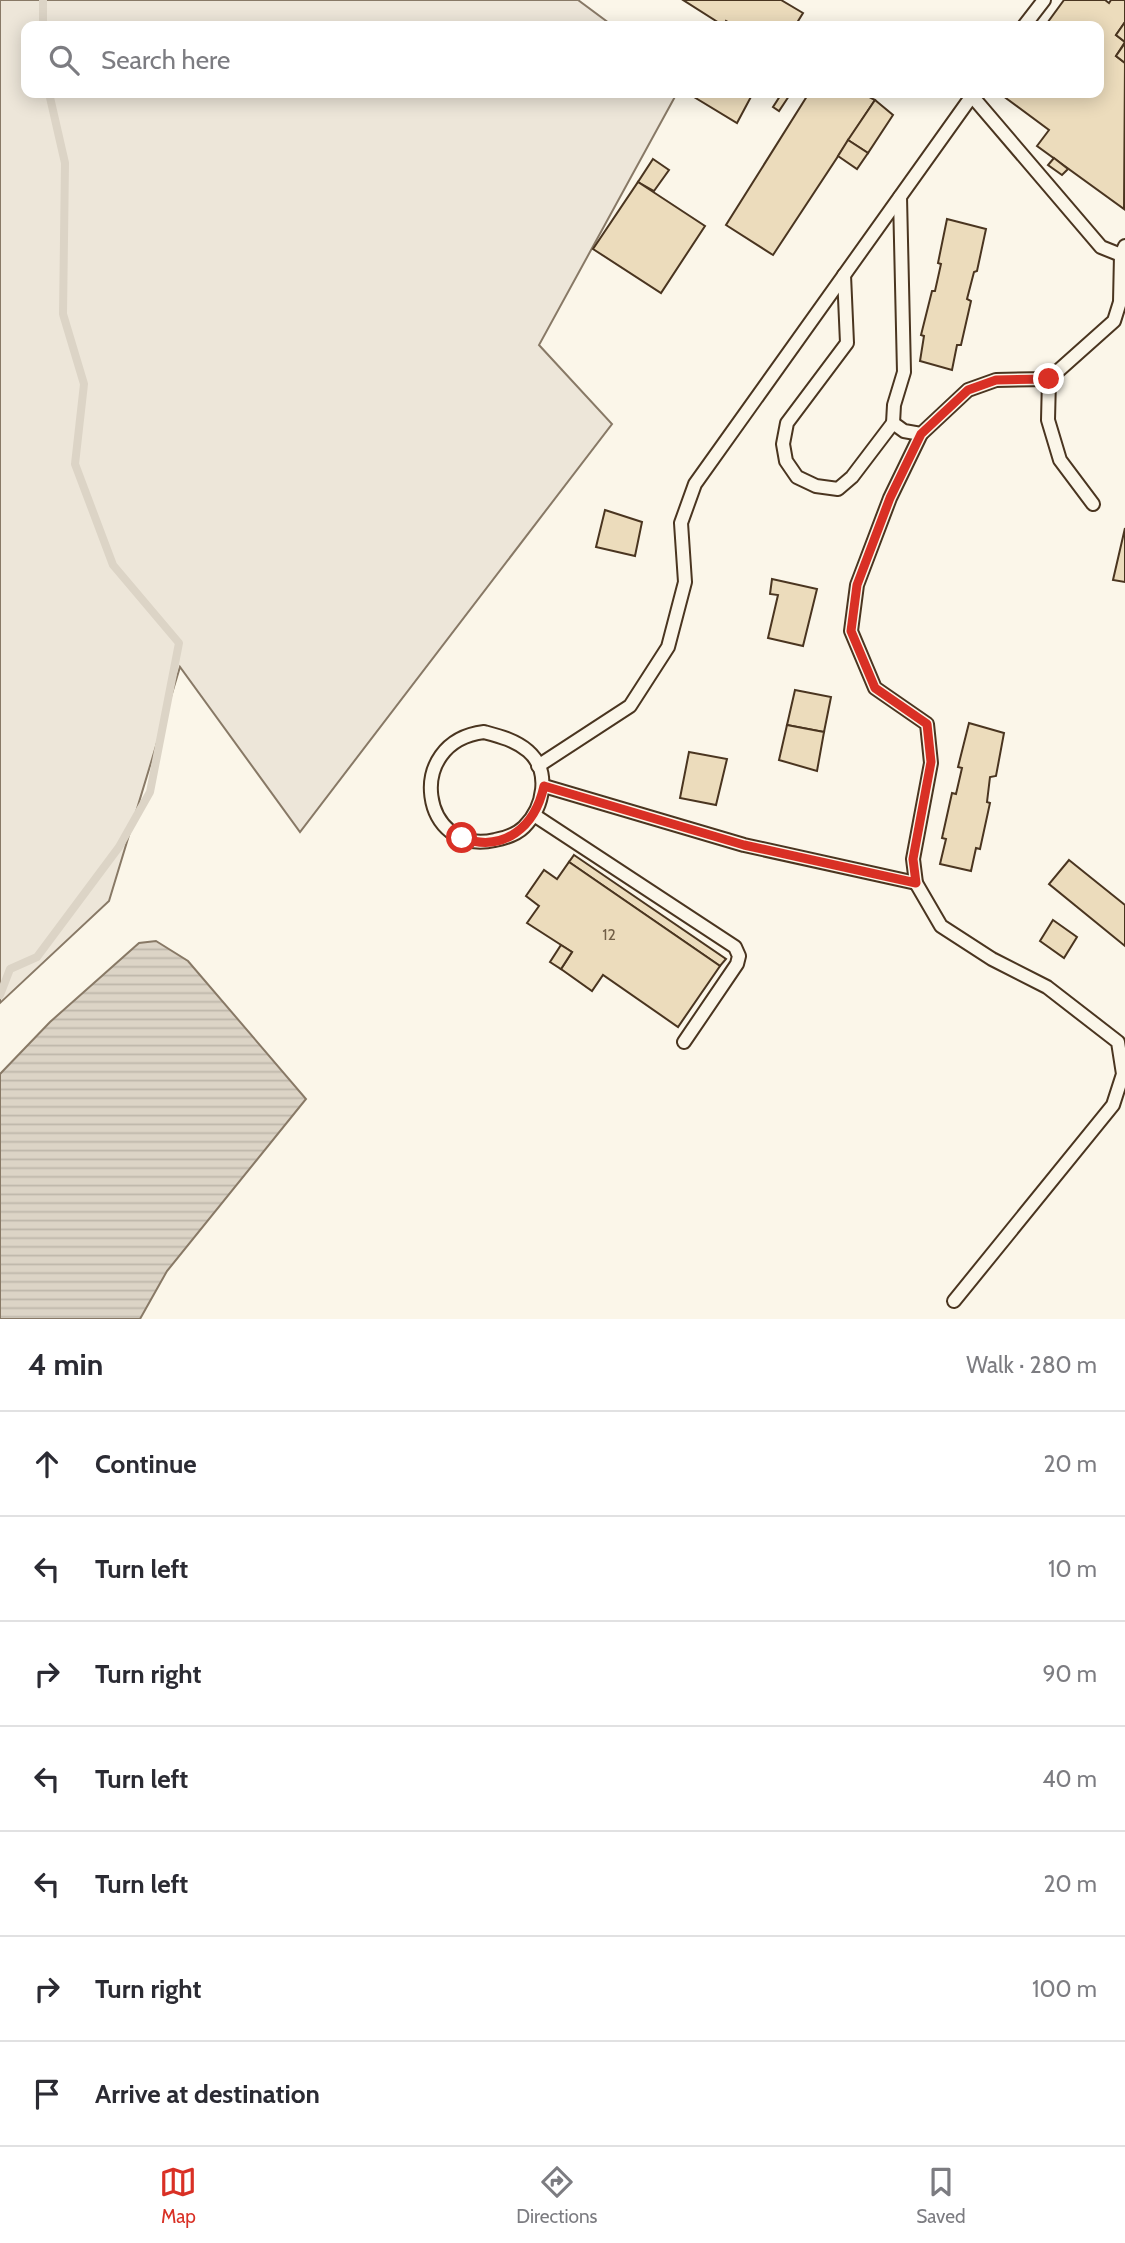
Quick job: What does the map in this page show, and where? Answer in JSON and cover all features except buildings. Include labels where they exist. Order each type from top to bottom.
[{"type":"lane","points":[[1028,21],[1044,0]]},
{"type":"lane","points":[[538,766],[630,706],[668,647],[685,582],[681,523],[695,484],[970,98]]},
{"type":"lane","points":[[954,1301],[1113,1105],[1123,1074],[1118,1042],[1048,987],[992,959],[941,926],[916,883],[913,859],[931,762],[927,724],[875,688],[851,631],[857,585],[890,498],[921,434],[968,390],[996,380],[1049,379],[1114,321],[1120,302],[1123,251],[1101,247],[976,98]]},
{"type":"lane","points":[[844,275],[847,343],[788,423],[783,444],[786,461],[797,477],[816,486],[838,489],[852,477],[893,423],[894,405],[904,373],[900,196]]},
{"type":"lane","points":[[1049,379],[1048,420],[1060,460],[1093,504]]},
{"type":"lane","points":[[893,423],[904,431],[921,434]]},
{"type":"lane","points":[[484,732],[513,740],[530,752],[538,766],[544,786],[534,815],[522,829],[502,839],[473,842],[448,830],[435,811],[430,783],[437,762],[449,745],[469,733],[484,732]]},
{"type":"lane","points":[[544,786],[744,845],[916,883]]},
{"type":"lane","points":[[534,815],[735,947],[739,956],[737,964],[684,1042]]},
{"type":"shaded area","points":[[0,0],[578,0],[606,21],[21,21],[21,98],[674,98],[539,345],[612,424],[300,832],[180,667],[109,901],[0,1003]]},
{"type":"shaded area","points":[[156,941],[188,961],[306,1099],[167,1271],[140,1319],[0,1319],[0,1074],[50,1022],[139,943]]},
{"type":"waterway","points":[[43,0],[43,21]]},
{"type":"waterway","points":[[0,995],[10,969],[37,957],[119,847],[150,792],[179,643],[113,565],[75,464],[84,384],[63,314],[65,163],[50,98]]},
{"type":"route","points":[[462,838],[473,842],[486,842],[502,839],[522,829],[534,815],[544,786],[744,845],[916,883],[913,859],[931,762],[927,724],[875,688],[851,631],[857,585],[890,498],[921,434],[968,390],[996,380],[1049,379]]}]
